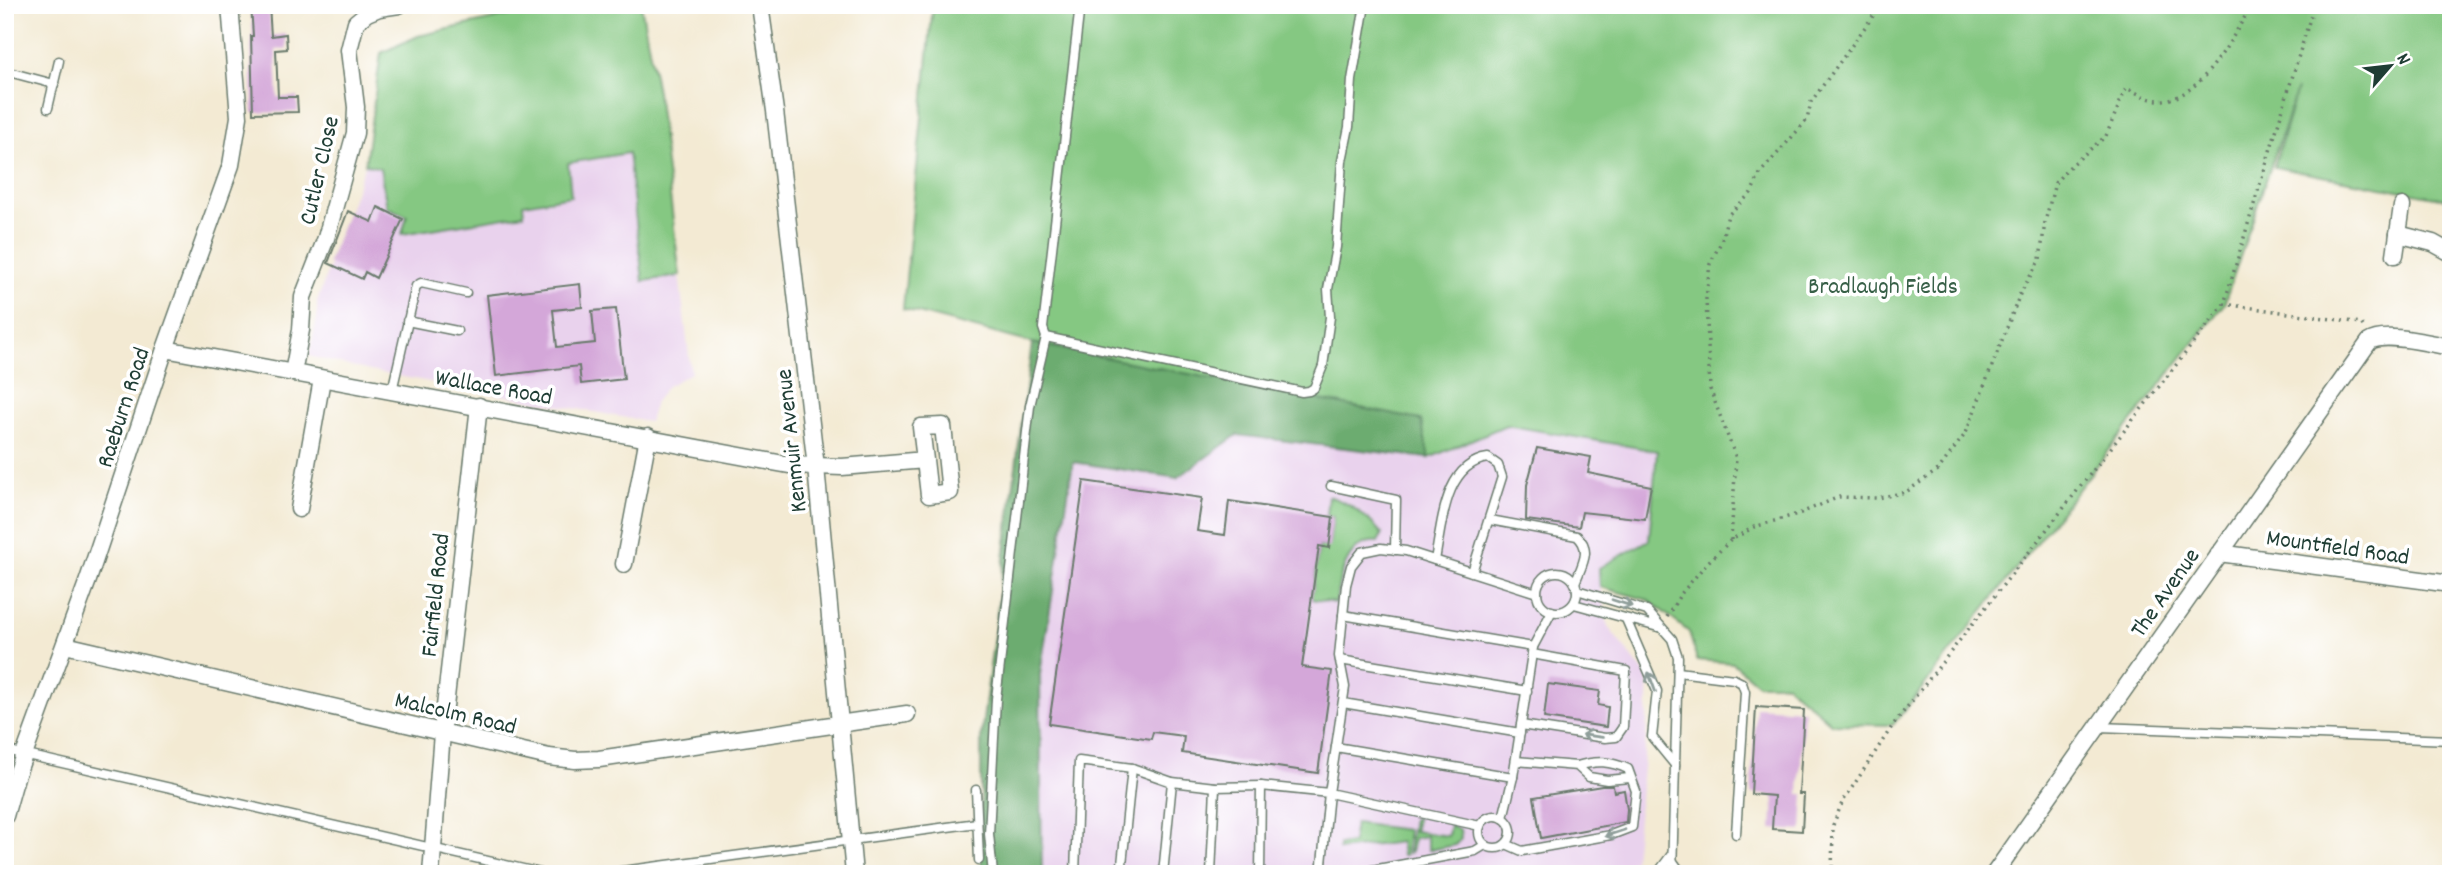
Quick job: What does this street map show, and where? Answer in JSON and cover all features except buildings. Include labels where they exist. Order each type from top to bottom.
[{"type":"street","name":"Raeburn Road","points":[[5,816],[24,754],[65,645],[165,349],[231,165],[239,117],[230,5]]},
{"type":"street","name":"Cutler Close","points":[[293,373],[301,330],[303,298],[326,238],[355,133],[356,107],[349,50],[356,22],[379,8],[399,5]]},
{"type":"street","name":"Kenmuir Avenue","points":[[760,5],[816,467],[854,874]]},
{"type":"street","points":[[2395,255],[2402,206]]},
{"type":"street","points":[[2398,234],[2433,243],[2451,253]]},
{"type":"street","points":[[2373,338],[2385,337],[2451,347]]},
{"type":"street","name":"The Avenue","points":[[1994,874],[2373,338]]},
{"type":"street","name":"Wallace Road","points":[[165,349],[789,464],[842,467],[925,460]]},
{"type":"street","points":[[299,509],[322,379]]},
{"type":"street","name":"Fairfield Road","points":[[431,874],[442,733],[479,406]]},
{"type":"street","points":[[624,564],[648,437]]},
{"type":"street","name":"Mountfield Road","points":[[2219,553],[2451,584]]},
{"type":"street","name":"Malcolm Road","points":[[65,645],[442,733],[575,761],[907,714]]},
{"type":"lane","points":[[992,874],[989,834],[996,699],[1030,406],[1046,337],[1043,328],[1080,5]]},
{"type":"lane","points":[[1046,337],[1302,392],[1314,388],[1323,366],[1331,317],[1328,289],[1336,247],[1342,161],[1349,127],[1352,80],[1365,5]]},
{"type":"lane","points":[[48,108],[60,61]]},
{"type":"lane","points":[[5,71],[54,84]]},
{"type":"lane","points":[[392,391],[418,284],[466,293]]},
{"type":"lane","points":[[407,321],[457,331]]},
{"type":"lane","points":[[1435,560],[1449,491],[1460,473],[1474,460],[1488,458],[1499,466],[1502,477],[1472,572]]},
{"type":"lane","points":[[1331,486],[1396,500],[1395,550]]},
{"type":"lane","points":[[1490,520],[1577,536],[1587,551],[1576,587],[1574,604]]},
{"type":"lane","points":[[1321,874],[1329,793],[1345,687],[1340,660],[1346,585],[1351,566],[1362,552],[1381,548],[1395,550],[1537,593]]},
{"type":"lane","points":[[1660,627],[1574,604],[1563,611],[1552,611],[1540,602],[1537,593],[1542,579],[1555,572],[1569,576],[1576,587],[1647,611],[1672,639],[1678,657],[1672,874]]},
{"type":"lane","points":[[1506,845],[1511,830],[1503,818],[1516,761],[1533,650],[1552,611]]},
{"type":"lane","points":[[1343,615],[1533,650],[1626,671],[1623,727],[1616,737],[1521,729],[1343,703]]},
{"type":"lane","points":[[1626,619],[1657,691],[1652,737],[1675,765]]},
{"type":"lane","points":[[1340,660],[1527,691]]},
{"type":"lane","points":[[1678,672],[1734,679],[1742,683],[1745,692],[1737,834]]},
{"type":"lane","points":[[2096,727],[2451,740]]},
{"type":"lane","points":[[1336,747],[1513,777]]},
{"type":"lane","points":[[5,750],[545,874]]},
{"type":"lane","points":[[1075,874],[1079,761],[1132,768],[1172,782],[1215,787],[1261,786],[1329,793],[1480,826]]},
{"type":"lane","points":[[1503,818],[1487,818],[1480,826],[1480,836],[1485,845],[1496,848],[1506,845],[1522,851],[1611,835],[1632,827],[1636,791],[1628,769],[1611,762],[1592,761],[1577,766],[1516,761]]},
{"type":"lane","points":[[1577,766],[1589,777],[1607,780],[1630,778]]},
{"type":"lane","points":[[1121,874],[1132,768]]},
{"type":"lane","points":[[1163,874],[1172,782]]},
{"type":"lane","points":[[1260,874],[1261,786]]},
{"type":"lane","points":[[1211,874],[1215,787]]},
{"type":"lane","points":[[976,790],[979,860]]},
{"type":"lane","points":[[600,874],[976,823]]},
{"type":"lane","points":[[1351,874],[1475,851],[1485,845]]},
{"type":"lane","points":[[1657,874],[1672,857]]},
{"type":"lane","points":[[1672,857],[1682,874]]},
{"type":"path","points":[[1731,540],[1736,458],[1710,389],[1706,299],[1710,264],[1721,242],[1728,215],[1751,193],[1761,172],[1807,120],[1811,102],[1881,5]]},
{"type":"path","points":[[1660,627],[1681,595],[1731,540],[1754,527],[1801,513],[1839,497],[1878,498],[1906,492],[1938,470],[1966,433],[2020,294],[2040,259],[2045,222],[2055,183],[2067,169],[2106,136],[2126,88],[2153,100],[2180,97],[2202,80],[2252,5]]},
{"type":"path","points":[[1832,874],[1833,825],[1842,803],[1893,725],[2224,304],[2314,5]]},
{"type":"path","points":[[2224,304],[2361,323],[2373,338]]},
{"type":"shaded area","points":[[555,5],[641,5],[657,92],[691,373],[667,386],[655,402],[649,422],[370,371],[309,356],[317,319],[317,302],[365,164],[381,53],[418,36]]},
{"type":"shaded area","points":[[1506,425],[1658,451],[1649,540],[1600,587],[1608,627],[1649,679],[1634,860],[1606,874],[1042,874],[1040,674],[1073,461],[1177,478],[1237,435],[1429,458]]},
{"type":"green space","points":[[555,5],[641,5],[657,92],[680,276],[643,281],[628,153],[568,163],[571,196],[523,204],[524,214],[402,234],[407,216],[387,207],[380,168],[365,164],[381,53],[418,36]]},
{"type":"green space","name":"Bradlaugh Fields","points":[[933,5],[2451,5],[2451,200],[2274,167],[2297,89],[2224,304],[1893,725],[1832,724],[1786,684],[1758,684],[1733,663],[1697,660],[1689,632],[1648,600],[1600,587],[1599,568],[1649,540],[1657,451],[1506,425],[1429,458],[1421,420],[1032,343],[903,309]]},
{"type":"green space","points":[[1032,343],[1421,420],[1429,458],[1237,435],[1177,478],[1073,462],[1040,674],[1042,874],[981,874],[981,736]]},
{"type":"green space","points":[[1328,496],[1358,511],[1382,534],[1378,542],[1359,547],[1346,562],[1336,603],[1311,599],[1319,546],[1329,547],[1333,517],[1326,516]]},
{"type":"green space","points":[[1413,818],[1417,819],[1414,831],[1448,836],[1450,825],[1460,830],[1461,839],[1455,845],[1429,850],[1426,836],[1414,838],[1411,852],[1408,853]]},
{"type":"green space","points":[[1355,823],[1408,830],[1405,855],[1402,855],[1400,842],[1339,850],[1339,845],[1352,843]]}]
